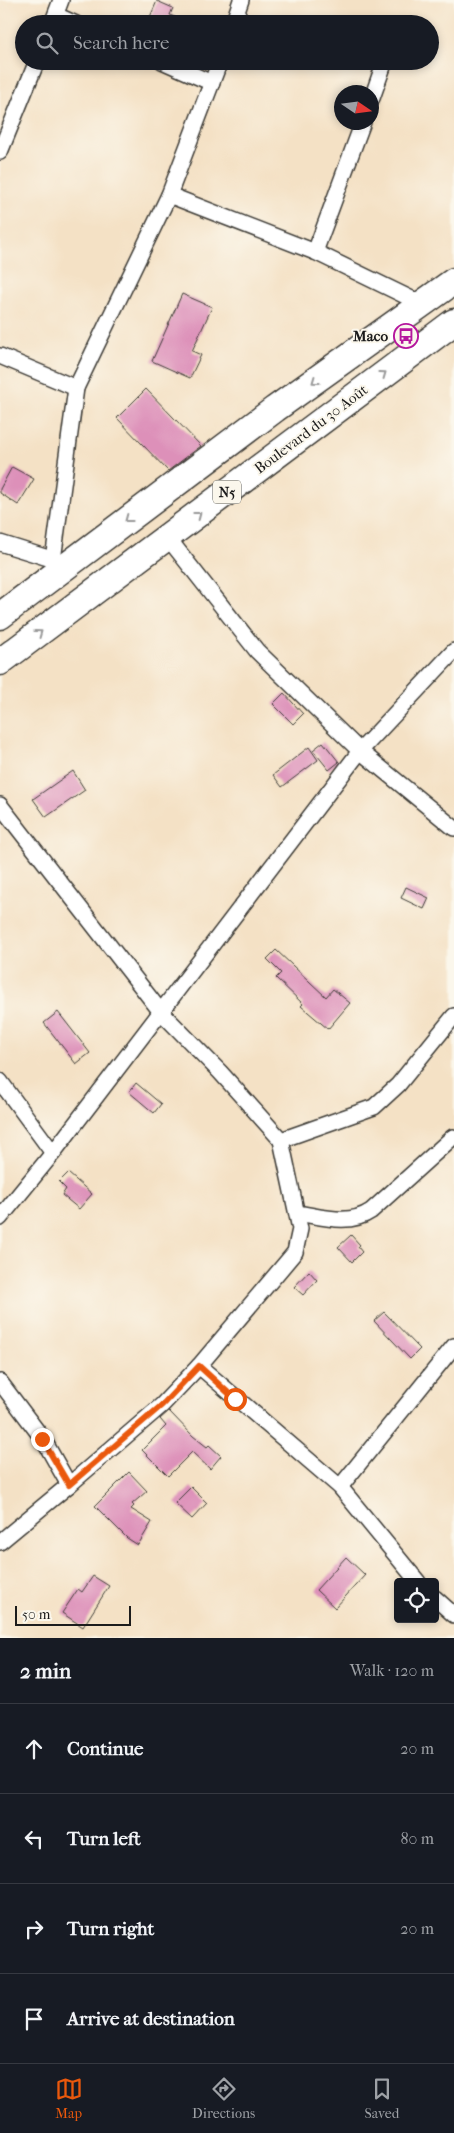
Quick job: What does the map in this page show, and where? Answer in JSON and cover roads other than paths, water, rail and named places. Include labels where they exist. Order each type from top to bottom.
[{"type":"highway","name":"N5","points":[[0,616],[61,562],[454,281]]},
{"type":"highway","name":"Boulevard du 30 Août","points":[[0,662],[168,538],[346,402],[451,332]]},
{"type":"street","points":[[55,15],[61,0]]},
{"type":"street","points":[[236,15],[241,0]]},
{"type":"street","points":[[0,152],[33,70]]},
{"type":"street","points":[[182,70],[212,83]]},
{"type":"street","points":[[0,543],[61,562],[76,388],[169,195],[217,70]]},
{"type":"street","points":[[377,85],[382,70]]},
{"type":"street","points":[[315,252],[359,130]]},
{"type":"street","points":[[169,195],[315,252],[422,304]]},
{"type":"street","points":[[0,356],[76,388]]},
{"type":"street","points":[[168,538],[256,651],[360,751],[454,828]]},
{"type":"street","points":[[0,1218],[53,1153],[360,751],[454,651]]},
{"type":"street","points":[[0,804],[161,1012],[220,1072],[281,1140],[297,1213],[300,1239],[295,1252],[199,1366],[162,1405],[0,1542]]},
{"type":"street","points":[[281,1140],[374,1107],[398,1085],[454,1016]]},
{"type":"street","points":[[0,1082],[53,1153]]},
{"type":"street","points":[[297,1213],[337,1219],[360,1218],[371,1211],[454,1137]]},
{"type":"street","points":[[340,1487],[454,1346]]},
{"type":"street","points":[[199,1366],[340,1487],[415,1578]]},
{"type":"street","points":[[0,1382],[42,1439],[69,1485]]},
{"type":"street","points":[[439,1602],[454,1615]]},
{"type":"place","name":"Maco","points":[[406,336]]}]
